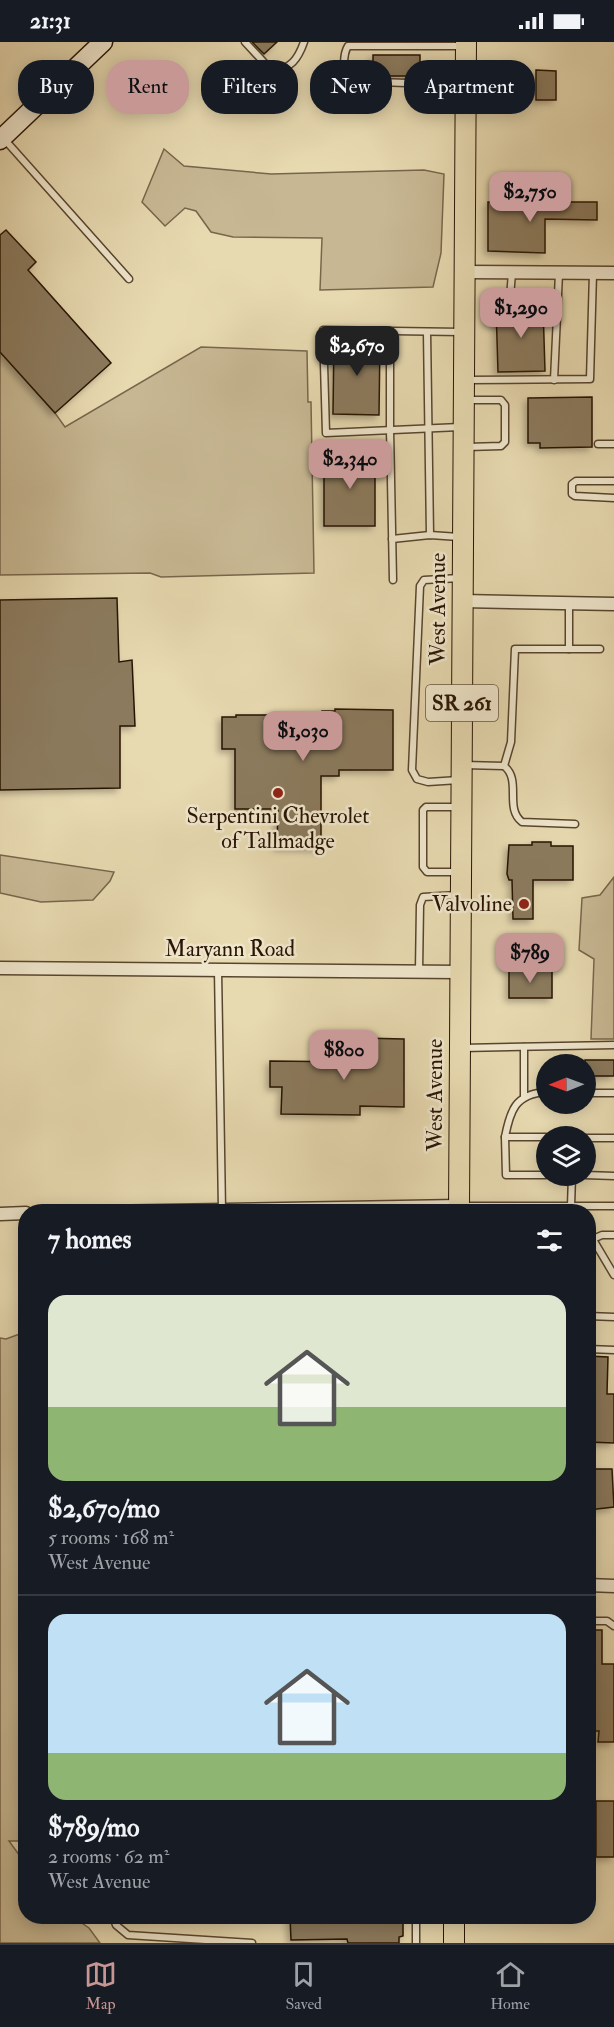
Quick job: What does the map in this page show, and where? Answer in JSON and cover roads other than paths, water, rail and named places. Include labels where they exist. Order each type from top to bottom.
[{"type":"main road","name":"West Avenue","points":[[466,44],[466,60]]},
{"type":"main road","name":"West Avenue","points":[[459,1204],[466,114]]},
{"type":"main road","points":[[454,1924],[454,1943]]},
{"type":"street","points":[[1,136],[103,42]]},
{"type":"street","points":[[465,273],[614,273]]},
{"type":"street","points":[[463,601],[614,604]]},
{"type":"street","name":"Maryann Road","points":[[0,968],[460,972]]},
{"type":"street","points":[[0,1214],[18,1213]]},
{"type":"street","points":[[596,1585],[614,1586]]},
{"type":"lane","points":[[245,42],[272,71],[291,66],[299,56],[304,42]]},
{"type":"lane","points":[[404,83],[350,81],[345,75],[345,50],[348,46],[466,44]]},
{"type":"lane","points":[[1,136],[129,279]]},
{"type":"lane","points":[[512,273],[510,297],[557,298]]},
{"type":"lane","points":[[554,380],[559,273]]},
{"type":"lane","points":[[464,380],[590,379],[594,273]]},
{"type":"lane","points":[[464,332],[323,330],[326,433],[464,426]]},
{"type":"lane","points":[[390,331],[393,580]]},
{"type":"lane","points":[[427,332],[430,535]]},
{"type":"lane","points":[[464,400],[501,400],[505,405],[505,442],[501,446],[464,447]]},
{"type":"lane","points":[[598,444],[614,444]]},
{"type":"lane","points":[[614,481],[576,481],[572,484],[572,494],[575,496],[614,498]]},
{"type":"lane","points":[[392,539],[430,535],[463,537]]},
{"type":"lane","points":[[462,578],[424,580],[420,586],[412,770],[417,779],[428,782],[462,773],[504,766],[509,769],[513,777],[514,812],[518,819],[522,822],[575,824]]},
{"type":"lane","points":[[569,603],[569,649]]},
{"type":"lane","points":[[504,766],[511,742],[515,649],[600,649]]},
{"type":"lane","points":[[461,872],[424,870],[423,810],[426,807],[462,807]]},
{"type":"lane","points":[[419,972],[420,905],[423,897],[461,895]]},
{"type":"lane","points":[[218,970],[222,1204]]},
{"type":"lane","points":[[460,1048],[614,1045]]},
{"type":"lane","points":[[524,1047],[524,1097]]},
{"type":"lane","points":[[596,1093],[614,1093]]},
{"type":"lane","points":[[536,1094],[524,1097],[510,1114],[505,1137],[506,1175],[536,1175]]},
{"type":"lane","points":[[505,1137],[536,1137]]},
{"type":"lane","points":[[596,1138],[614,1138]]},
{"type":"lane","points":[[596,1175],[614,1176]]},
{"type":"lane","points":[[572,1186],[573,1204]]},
{"type":"lane","points":[[596,1207],[614,1206]]},
{"type":"lane","points":[[596,1238],[614,1235]]},
{"type":"lane","points":[[596,1244],[614,1275]]},
{"type":"lane","points":[[596,1316],[614,1317]]},
{"type":"lane","points":[[596,1349],[614,1350]]},
{"type":"lane","points":[[596,1621],[607,1621],[614,1626]]},
{"type":"lane","points":[[116,1924],[128,1935],[252,1943]]},
{"type":"lane","points":[[416,1924],[416,1943]]},
{"type":"place","name":"Serpentini Chevrolet of Tallmadge","points":[[278,793]]},
{"type":"place","name":"Valvoline","points":[[524,904]]}]
